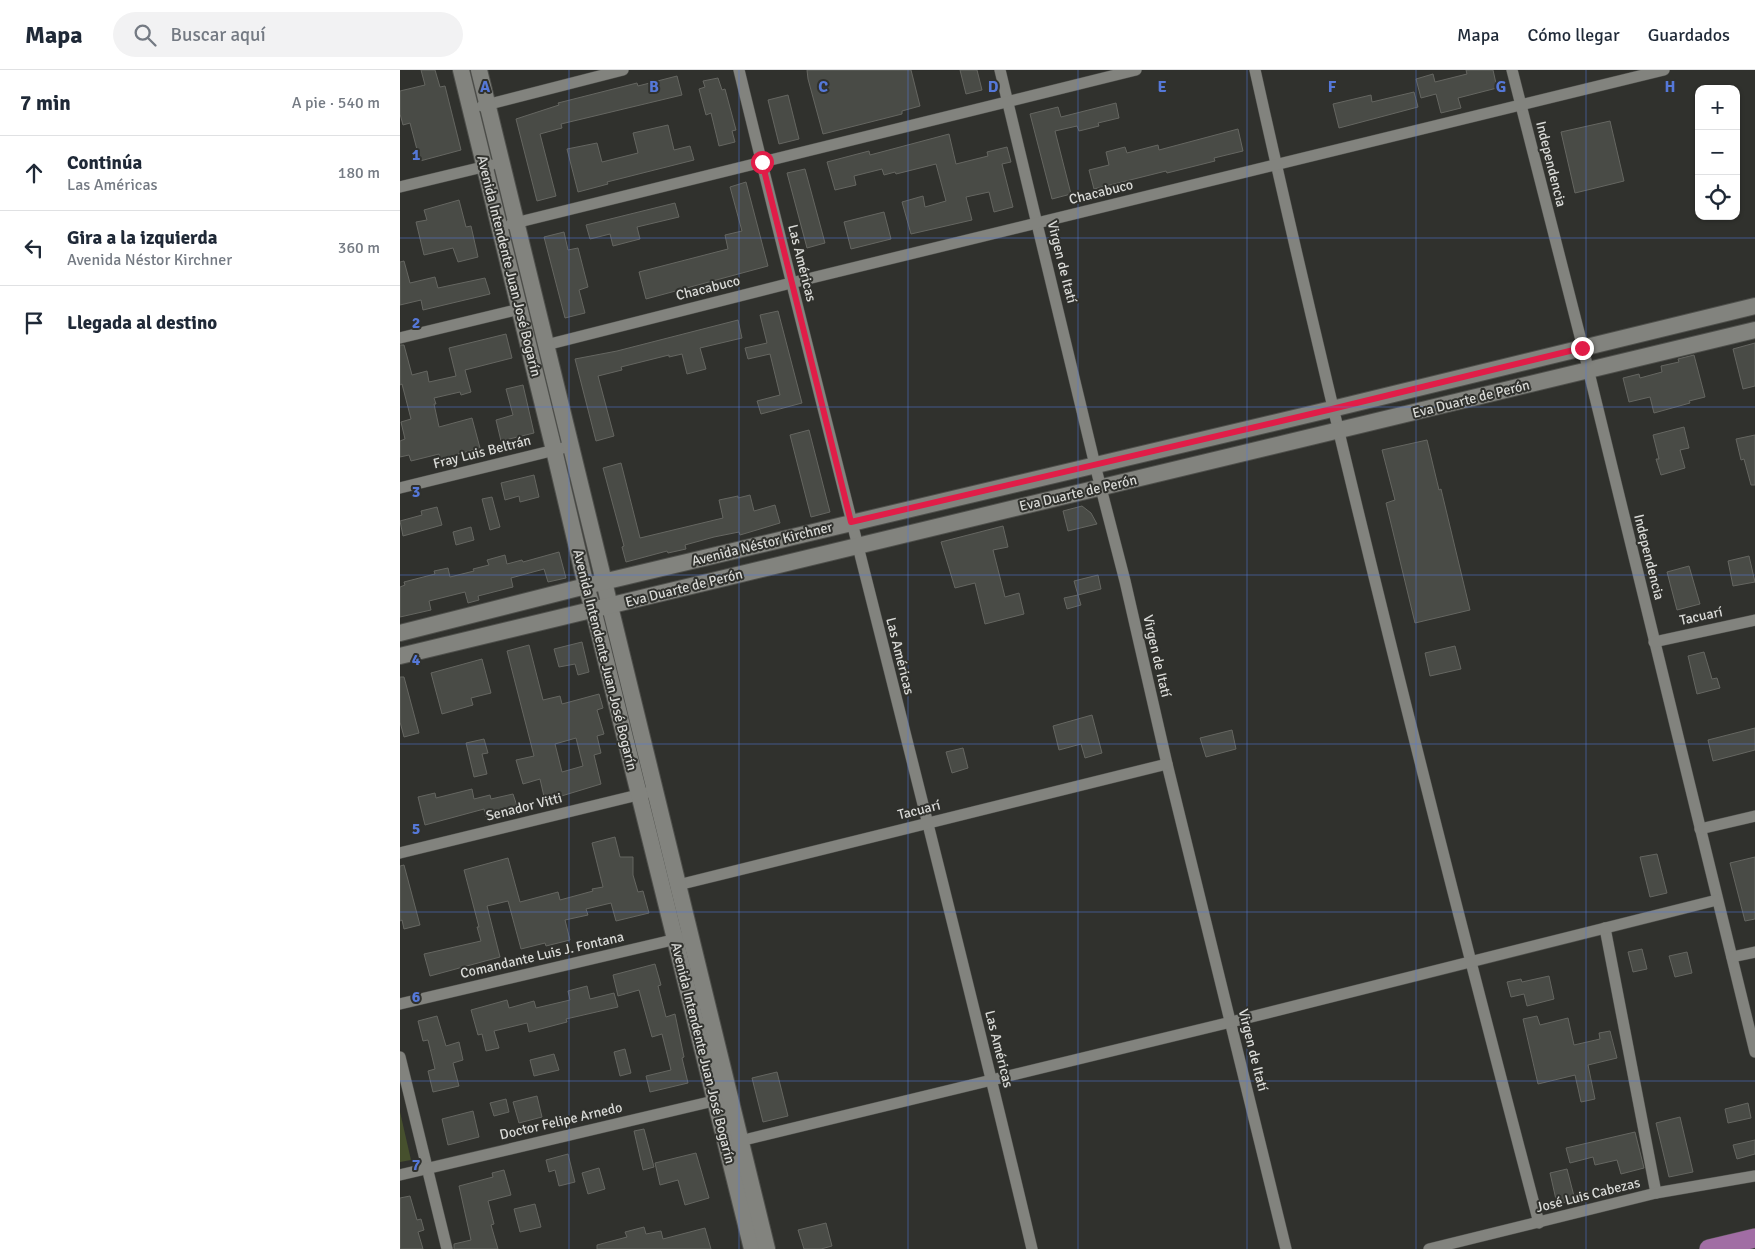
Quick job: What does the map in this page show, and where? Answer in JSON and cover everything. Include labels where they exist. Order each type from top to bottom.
[{"type":"main road","points":[[1709,1249],[1755,1238]]},
{"type":"street","name":"Avenida Intendente Juan José Bogarín","points":[[461,70],[586,586],[647,793],[678,885],[683,938]]},
{"type":"street","name":"Avenida Intendente Juan José Bogarín","points":[[479,70],[610,606],[647,793],[722,1098],[752,1249]]},
{"type":"street","points":[[471,109],[624,70]]},
{"type":"street","name":"Las Américas","points":[[739,70],[992,1080],[1032,1249]]},
{"type":"street","name":"Virgen de Itatí","points":[[1000,70],[1286,1249]]},
{"type":"street","points":[[500,226],[1136,70]]},
{"type":"street","points":[[1255,70],[1332,409],[1470,962],[1539,1222]]},
{"type":"street","name":"Independencia","points":[[1512,70],[1588,370],[1755,1052]]},
{"type":"street","name":"Chacabuco","points":[[546,345],[791,283],[1664,70]]},
{"type":"street","points":[[400,187],[502,163]]},
{"type":"street","name":"Avenida Néstor Kirchner","points":[[586,586],[1332,409],[1755,306]]},
{"type":"street","points":[[400,338],[520,309]]},
{"type":"street","name":"Eva Duarte de Perón","points":[[400,656],[1755,330]]},
{"type":"street","name":"Fray Luis Beltrán","points":[[400,488],[571,446]]},
{"type":"street","points":[[400,633],[586,586]]},
{"type":"street","name":"Tacuarí","points":[[1654,642],[1755,620]]},
{"type":"street","name":"Tacuarí","points":[[678,885],[1167,764]]},
{"type":"street","name":"Senador Vitti","points":[[400,853],[647,793]]},
{"type":"street","points":[[1700,830],[1755,816]]},
{"type":"street","points":[[740,1141],[1231,1022],[1717,900]]},
{"type":"street","points":[[1605,928],[1656,1193]]},
{"type":"street","name":"Comandante Luis J. Fontana","points":[[400,1004],[683,938]]},
{"type":"street","points":[[1732,957],[1755,952]]},
{"type":"street","points":[[400,1057],[447,1249]]},
{"type":"street","name":"Avenida Intendente Juan José Bogarín","points":[[722,1098],[740,1141],[767,1249]]},
{"type":"street","name":"Doctor Felipe Arnedo","points":[[400,1175],[722,1098]]},
{"type":"street","name":"José Luis Cabezas","points":[[1429,1249],[1656,1193],[1755,1176]]},
{"type":"green space","points":[[400,1112],[411,1160],[400,1162]]},
{"type":"building","points":[[421,70],[435,70],[440,87],[445,86],[461,150],[420,161],[410,123],[403,125],[400,114],[400,91],[425,85]]},
{"type":"building","points":[[807,70],[911,70],[920,106],[902,111],[902,114],[823,134]]},
{"type":"building","points":[[960,70],[977,70],[982,90],[966,94]]},
{"type":"building","points":[[1466,70],[1493,70],[1497,88],[1458,98],[1461,108],[1441,113],[1436,94],[1421,98],[1416,79],[1433,74],[1435,82],[1467,74]]},
{"type":"building","points":[[677,76],[682,95],[561,124],[562,128],[540,134],[556,196],[537,201],[516,119],[559,105],[558,103],[637,83],[638,86]]},
{"type":"building","points":[[718,78],[722,90],[725,89],[736,130],[732,131],[735,142],[719,146],[711,113],[706,115],[699,89],[705,87],[703,81]]},
{"type":"building","points":[[1414,92],[1418,107],[1339,128],[1333,104],[1371,95],[1372,102]]},
{"type":"building","points":[[788,95],[799,139],[779,144],[768,100]]},
{"type":"building","points":[[1116,103],[1119,118],[1098,123],[1099,126],[1079,131],[1077,126],[1055,131],[1071,194],[1052,199],[1030,114],[1058,107],[1061,117]]},
{"type":"building","points":[[1610,121],[1624,181],[1575,193],[1561,132]]},
{"type":"building","points":[[668,125],[674,150],[690,146],[694,160],[607,182],[608,184],[578,192],[567,149],[597,143],[602,162],[638,153],[633,133]]},
{"type":"building","points":[[1238,129],[1243,151],[1214,158],[1215,161],[1094,189],[1089,170],[1109,165],[1106,152],[1125,147],[1127,153],[1158,145],[1159,150]]},
{"type":"building","points":[[949,134],[956,164],[988,156],[987,152],[1007,147],[1011,162],[1002,164],[1013,207],[994,212],[989,192],[966,197],[972,220],[911,234],[902,202],[923,196],[925,207],[946,201],[936,164],[896,174],[895,172],[884,175],[882,169],[854,176],[856,185],[835,190],[827,162],[869,151],[870,155]]},
{"type":"building","points":[[805,169],[825,243],[807,248],[787,173]]},
{"type":"building","points":[[746,182],[768,266],[646,299],[639,272],[728,249],[725,235],[742,231],[730,187]]},
{"type":"building","points":[[459,200],[466,227],[471,226],[478,257],[458,262],[453,248],[424,255],[416,222],[427,220],[424,210]]},
{"type":"building","points":[[675,203],[679,217],[637,227],[640,239],[613,246],[610,234],[590,239],[586,225]]},
{"type":"building","points":[[884,212],[891,239],[851,249],[844,222]]},
{"type":"building","points":[[564,232],[568,250],[578,248],[588,287],[579,290],[585,313],[565,318],[544,237]]},
{"type":"building","points":[[404,261],[410,283],[435,277],[438,288],[485,278],[490,294],[423,310],[421,300],[400,305],[400,262]]},
{"type":"building","points":[[778,311],[802,403],[761,414],[757,401],[780,395],[770,354],[748,359],[745,348],[767,343],[760,315]]},
{"type":"building","points":[[738,320],[742,338],[700,348],[706,369],[687,374],[682,354],[669,357],[669,355],[621,367],[622,370],[598,376],[614,436],[596,441],[575,359],[617,351]]},
{"type":"building","points":[[506,334],[512,358],[465,370],[471,392],[461,395],[460,392],[434,398],[439,427],[472,418],[480,448],[458,454],[459,460],[442,464],[439,454],[411,461],[409,455],[400,457],[400,441],[405,439],[401,422],[411,419],[402,384],[400,385],[400,345],[404,345],[412,375],[427,371],[429,382],[456,376],[449,348]]},
{"type":"building","points":[[1755,343],[1755,386],[1743,389],[1733,349]]},
{"type":"building","points":[[1694,355],[1705,397],[1654,413],[1650,397],[1629,402],[1623,378],[1639,374],[1640,378],[1662,372],[1661,366],[1679,362],[1678,359]]},
{"type":"building","points":[[523,385],[534,433],[501,441],[496,420],[513,415],[506,389]]},
{"type":"building","points":[[1684,427],[1689,448],[1680,450],[1685,468],[1661,475],[1656,459],[1659,459],[1653,435]]},
{"type":"building","points":[[809,430],[830,512],[811,517],[790,435]]},
{"type":"building","points":[[1755,435],[1755,485],[1751,485],[1744,459],[1741,460],[1736,439]]},
{"type":"building","points":[[1427,440],[1439,490],[1441,489],[1470,610],[1415,623],[1386,503],[1395,500],[1382,450]]},
{"type":"building","points":[[621,463],[640,538],[723,518],[719,500],[738,496],[738,498],[750,495],[754,511],[775,505],[780,523],[740,535],[739,532],[714,537],[685,545],[686,549],[668,553],[667,551],[626,562],[622,547],[624,546],[603,468]]},
{"type":"building","points":[[534,475],[539,497],[520,502],[519,496],[505,500],[501,483]]},
{"type":"building","points":[[492,497],[500,527],[490,530],[482,499]]},
{"type":"building","points":[[1082,506],[1091,513],[1097,524],[1068,531],[1063,511]]},
{"type":"building","points":[[437,507],[442,525],[403,536],[400,521],[422,515],[421,511]]},
{"type":"building","points":[[1003,526],[1008,547],[993,550],[1005,597],[1019,593],[1024,614],[985,624],[975,583],[955,588],[941,542]]},
{"type":"building","points":[[471,527],[474,540],[456,545],[453,532]]},
{"type":"building","points":[[559,552],[566,578],[548,582],[544,569],[511,578],[513,587],[478,596],[479,600],[468,603],[465,592],[429,601],[431,610],[400,617],[400,587],[405,585],[404,582],[435,574],[434,571],[448,568],[450,577],[474,571],[473,569],[489,565],[487,560],[505,555],[507,564],[522,560],[523,562]]},
{"type":"building","points":[[1749,556],[1755,582],[1733,586],[1728,561]]},
{"type":"building","points":[[1689,566],[1700,604],[1677,610],[1667,572]]},
{"type":"building","points":[[1098,575],[1101,589],[1078,595],[1074,581]]},
{"type":"building","points":[[1078,595],[1081,605],[1067,609],[1064,598]]},
{"type":"building","points":[[582,642],[589,672],[578,675],[575,664],[559,667],[554,649]]},
{"type":"building","points":[[529,645],[543,700],[560,696],[562,704],[599,694],[603,708],[597,710],[604,734],[597,736],[601,753],[594,755],[601,784],[545,801],[540,779],[523,784],[516,760],[534,756],[507,651]],"holes":[[[576,738],[583,766],[562,772],[555,744]]]},
{"type":"building","points":[[1455,646],[1461,669],[1430,676],[1425,653]]},
{"type":"building","points":[[1704,652],[1712,679],[1717,678],[1720,688],[1697,694],[1688,656]]},
{"type":"building","points":[[482,659],[491,693],[471,698],[473,705],[442,714],[431,673]]},
{"type":"building","points":[[400,677],[404,677],[419,733],[404,737],[400,722]]},
{"type":"building","points":[[1092,715],[1102,753],[1085,758],[1081,744],[1059,750],[1053,726]]},
{"type":"building","points":[[1755,728],[1755,750],[1713,761],[1708,740]]},
{"type":"building","points":[[1232,730],[1236,749],[1206,757],[1200,738]]},
{"type":"building","points":[[484,739],[488,753],[482,754],[487,774],[474,777],[466,743]]},
{"type":"building","points":[[963,748],[968,768],[952,773],[946,752]]},
{"type":"building","points":[[472,789],[474,799],[490,795],[491,799],[513,794],[518,809],[486,817],[484,809],[425,825],[418,797],[435,793],[436,798]]},
{"type":"building","points":[[615,837],[620,857],[633,857],[633,875],[638,892],[643,891],[649,913],[616,921],[611,903],[586,909],[588,915],[565,920],[570,940],[546,946],[545,943],[521,949],[508,901],[487,906],[500,957],[430,976],[424,954],[481,941],[464,870],[508,858],[520,902],[558,892],[560,900],[603,887],[592,843]]},
{"type":"building","points":[[1657,854],[1667,893],[1650,897],[1640,857]]},
{"type":"building","points":[[1755,857],[1755,919],[1745,921],[1730,863]]},
{"type":"building","points":[[404,865],[420,925],[404,929],[402,920],[400,921],[400,866]]},
{"type":"building","points":[[1642,949],[1647,969],[1633,972],[1628,952]]},
{"type":"building","points":[[1687,952],[1692,973],[1675,977],[1669,956]]},
{"type":"building","points":[[655,964],[661,985],[658,986],[666,1017],[675,1014],[688,1083],[650,1092],[646,1076],[671,1070],[662,1034],[652,1037],[639,990],[618,996],[613,975]]},
{"type":"building","points":[[1549,976],[1554,999],[1527,1006],[1524,994],[1511,997],[1507,982],[1521,979],[1522,982]]},
{"type":"building","points":[[587,986],[590,999],[614,993],[618,1007],[566,1019],[567,1022],[529,1032],[527,1023],[494,1031],[499,1048],[486,1051],[482,1034],[478,1035],[471,1010],[507,1000],[509,1008],[534,1001],[536,1008],[570,1000],[568,991]]},
{"type":"building","points":[[437,1016],[446,1046],[459,1042],[463,1060],[453,1063],[459,1086],[433,1092],[428,1071],[435,1069],[428,1040],[423,1041],[418,1021]]},
{"type":"building","points":[[1537,1016],[1540,1025],[1568,1018],[1574,1045],[1600,1039],[1599,1033],[1610,1031],[1617,1058],[1588,1065],[1595,1099],[1581,1102],[1575,1075],[1538,1084],[1523,1019]]},
{"type":"building","points":[[625,1049],[631,1073],[620,1076],[614,1052]]},
{"type":"building","points":[[554,1054],[559,1070],[534,1076],[530,1060]]},
{"type":"building","points":[[777,1072],[788,1116],[763,1122],[752,1078]]},
{"type":"building","points":[[537,1096],[542,1117],[519,1123],[513,1102]]},
{"type":"building","points":[[506,1099],[509,1112],[494,1116],[490,1103]]},
{"type":"building","points":[[1748,1103],[1751,1118],[1728,1123],[1725,1109]]},
{"type":"building","points":[[473,1111],[479,1137],[448,1145],[442,1119]]},
{"type":"building","points":[[1680,1117],[1693,1172],[1669,1177],[1656,1123]]},
{"type":"building","points":[[644,1129],[654,1167],[643,1170],[634,1131]]},
{"type":"building","points":[[1635,1132],[1644,1168],[1621,1174],[1617,1160],[1595,1165],[1593,1157],[1570,1163],[1566,1148]]},
{"type":"building","points":[[1755,1140],[1755,1154],[1737,1159],[1733,1145]]},
{"type":"building","points":[[696,1153],[709,1198],[685,1205],[678,1180],[660,1185],[655,1163]]},
{"type":"building","points":[[568,1154],[575,1182],[559,1186],[555,1170],[549,1172],[546,1160]]},
{"type":"building","points":[[599,1168],[605,1189],[588,1194],[582,1173]]},
{"type":"building","points":[[1567,1169],[1575,1200],[1557,1204],[1550,1173]]},
{"type":"building","points":[[504,1170],[511,1195],[488,1201],[494,1224],[491,1225],[498,1249],[454,1249],[454,1244],[471,1240],[459,1186],[493,1177],[492,1173]]},
{"type":"building","points":[[410,1196],[417,1220],[421,1219],[424,1230],[418,1232],[423,1249],[400,1249],[400,1198]]},
{"type":"building","points":[[535,1204],[541,1227],[520,1232],[514,1209]]},
{"type":"building","points":[[826,1223],[832,1246],[821,1249],[804,1249],[798,1230]]},
{"type":"building","points":[[644,1227],[646,1234],[661,1231],[663,1239],[705,1228],[711,1249],[597,1249],[597,1245],[627,1237],[625,1232]]},
{"type":"route","points":[[762,162],[851,522],[1582,348]]}]
